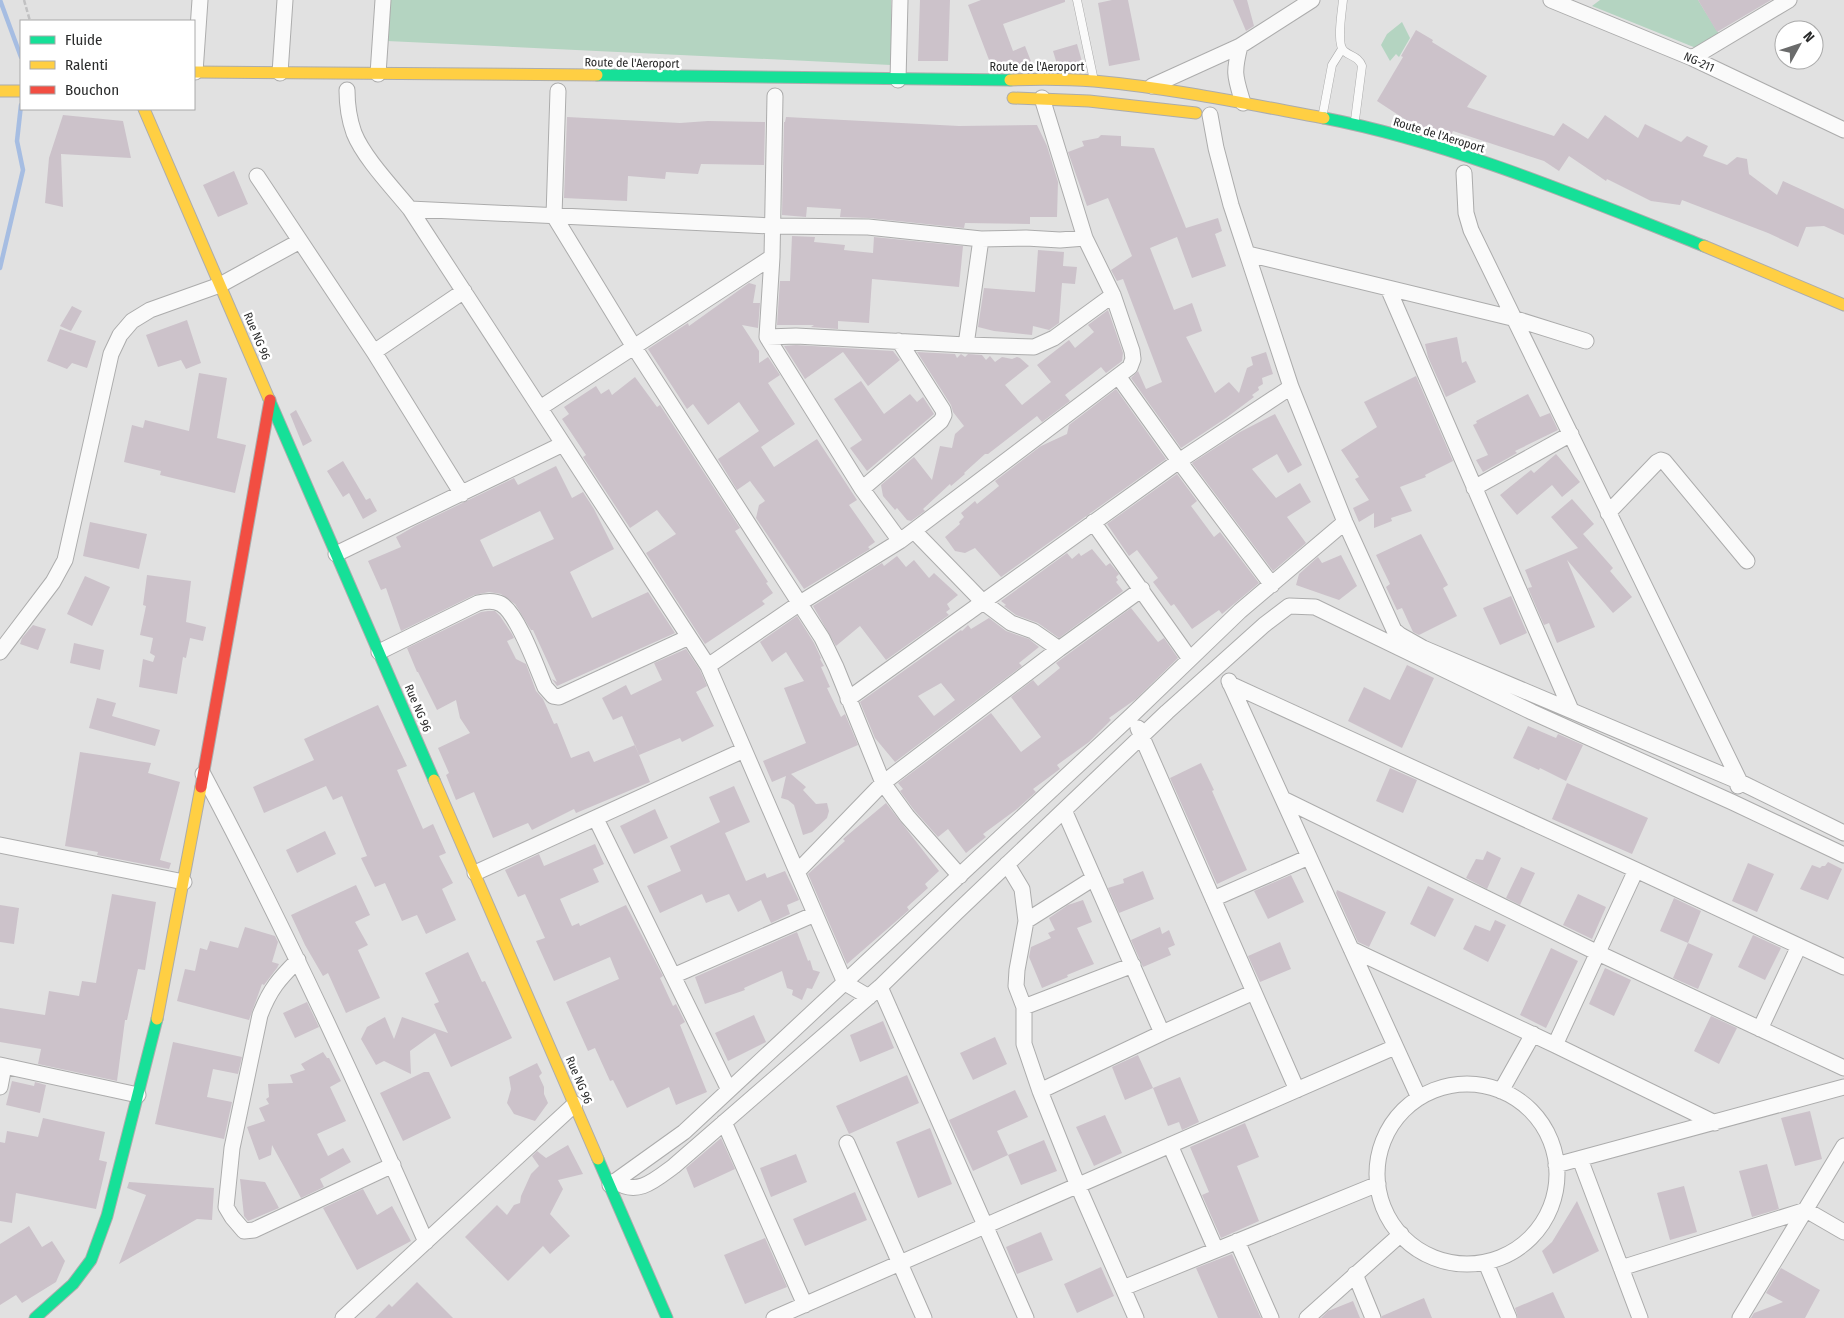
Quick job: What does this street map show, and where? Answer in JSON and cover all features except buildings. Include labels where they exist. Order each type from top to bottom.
[{"type":"main road","name":"Route de l'Aeroport","points":[[195,72],[980,81],[1052,79],[1094,81],[1148,88],[1243,103],[1354,124],[1440,148],[1532,179],[1761,269],[1844,305]]},
{"type":"main road","points":[[0,91],[20,91]]},
{"type":"main road","points":[[1003,98],[1089,101],[1215,116]]},
{"type":"main road","name":"Rue NG 96","points":[[144,110],[574,1104],[612,1183],[667,1318]]},
{"type":"main road","points":[[35,1318],[73,1284],[91,1260],[107,1216],[138,1095],[154,1032],[184,882],[270,400]]},
{"type":"street","points":[[195,60],[200,0]]},
{"type":"street","points":[[280,73],[285,0]]},
{"type":"street","points":[[378,74],[383,0]]},
{"type":"street","points":[[898,80],[900,0]]},
{"type":"street","points":[[1148,88],[1240,46],[1312,0]]},
{"type":"street","name":"NG-211","points":[[1551,0],[1692,58],[1844,130]]},
{"type":"street","points":[[1692,58],[1789,0]]},
{"type":"street","points":[[1240,46],[1234,68],[1243,103]]},
{"type":"street","points":[[347,90],[347,109],[354,134],[410,209],[708,666],[845,983],[874,992],[986,1226],[1026,1318]]},
{"type":"street","points":[[558,91],[554,216],[634,347],[800,603],[833,660],[883,783],[907,816],[960,876]]},
{"type":"street","points":[[775,96],[772,257],[767,337],[862,489],[900,541]]},
{"type":"street","points":[[708,666],[800,603],[900,541],[1130,367],[1133,356],[1113,295],[1085,238],[1042,98]]},
{"type":"street","points":[[1215,116],[1216,148],[1231,206],[1291,387],[1345,522],[1396,632],[1423,648],[1740,782],[1844,833]]},
{"type":"street","points":[[1464,173],[1466,214],[1471,230],[1740,782],[1732,802]]},
{"type":"street","points":[[257,176],[374,352],[462,494]]},
{"type":"street","points":[[410,209],[772,226],[868,226],[981,239],[1060,240],[1085,238]]},
{"type":"street","points":[[966,345],[981,239]]},
{"type":"street","points":[[0,652],[53,582],[65,560],[111,354],[120,335],[132,321],[150,310],[220,285],[300,241]]},
{"type":"street","points":[[1248,254],[1516,319],[1586,341]]},
{"type":"street","points":[[540,408],[772,257]]},
{"type":"street","points":[[1388,288],[1571,710]]},
{"type":"street","points":[[374,352],[464,291]]},
{"type":"street","points":[[767,337],[796,336],[1014,347],[1040,345],[1054,338],[1113,295]]},
{"type":"street","points":[[862,489],[940,422],[944,415],[943,410],[900,341]]},
{"type":"street","points":[[1118,376],[1179,462],[1272,584]]},
{"type":"street","points":[[848,698],[1093,522],[1291,387]]},
{"type":"street","points":[[1474,488],[1571,434]]},
{"type":"street","points":[[336,554],[563,444]]},
{"type":"street","points":[[1608,513],[1657,462],[1660,460],[1664,461],[1747,561]]},
{"type":"street","points":[[1093,522],[1190,659]]},
{"type":"street","points":[[612,1183],[684,1132],[1132,715],[1240,611],[1345,522]]},
{"type":"street","points":[[914,531],[983,602],[1011,623],[1036,632],[1059,649]]},
{"type":"street","points":[[797,872],[883,783],[1059,649],[1142,589]]},
{"type":"street","points":[[379,652],[478,603],[493,601],[502,604],[518,624],[545,687],[553,696],[559,697],[689,637]]},
{"type":"street","points":[[612,1183],[624,1188],[640,1187],[653,1182],[674,1166],[874,992],[1142,737],[1264,625],[1289,606],[1315,607],[1532,712],[1732,802],[1844,855]]},
{"type":"street","points":[[1221,664],[1419,1098]]},
{"type":"street","points":[[1230,684],[1844,967]]},
{"type":"street","points":[[1132,715],[1297,1090]]},
{"type":"street","points":[[475,874],[744,750]]},
{"type":"street","points":[[203,774],[298,960],[393,1164],[426,1242]]},
{"type":"street","points":[[1283,799],[1598,953],[1844,1068]]},
{"type":"street","points":[[1064,810],[1162,1033]]},
{"type":"street","points":[[596,819],[729,1090]]},
{"type":"street","points":[[0,845],[184,882]]},
{"type":"street","points":[[1213,899],[1309,857]]},
{"type":"street","points":[[1007,864],[1022,889],[1026,921],[1016,986],[1024,1006],[1024,1044],[1040,1091],[1078,1186],[1136,1318]]},
{"type":"street","points":[[1555,1045],[1636,870]]},
{"type":"street","points":[[1026,921],[1094,878]]},
{"type":"street","points":[[673,976],[815,914]]},
{"type":"street","points":[[1760,1029],[1798,946]]},
{"type":"street","points":[[1351,949],[1715,1123]]},
{"type":"street","points":[[298,960],[276,983],[260,1015],[232,1148],[226,1207],[244,1231],[254,1230],[393,1164]]},
{"type":"street","points":[[1024,1006],[1133,965]]},
{"type":"street","points":[[1040,1091],[1254,992]]},
{"type":"street","points":[[1501,1091],[1532,1034]]},
{"type":"street","points":[[774,1318],[1396,1047]]},
{"type":"street","points":[[0,1087],[2,1066],[138,1095]]},
{"type":"street","points":[[1460,1084],[1474,1084],[1501,1091],[1525,1105],[1549,1138],[1556,1165],[1556,1192],[1547,1216],[1531,1238],[1510,1254],[1486,1263],[1460,1264],[1434,1258],[1411,1244],[1401,1234],[1385,1211],[1378,1184],[1379,1156],[1385,1136],[1405,1108],[1433,1090],[1460,1084]]},
{"type":"street","points":[[1556,1165],[1844,1088]]},
{"type":"street","points":[[343,1318],[574,1104]]},
{"type":"street","points":[[724,1122],[805,1305]]},
{"type":"street","points":[[847,1143],[924,1318]]},
{"type":"street","points":[[1170,1146],[1216,1250]]},
{"type":"street","points":[[1740,1318],[1844,1146]]},
{"type":"street","points":[[1580,1159],[1640,1318]]},
{"type":"street","points":[[1122,1288],[1378,1184]]},
{"type":"street","points":[[1621,1268],[1806,1210],[1844,1232]]},
{"type":"street","points":[[1307,1318],[1401,1234]]},
{"type":"street","points":[[1237,1241],[1271,1318]]},
{"type":"street","points":[[1486,1263],[1509,1318]]},
{"type":"street","points":[[1355,1274],[1374,1318]]},
{"type":"lane","points":[[1076,0],[1094,81]]},
{"type":"lane","points":[[1343,0],[1340,44],[1342,49],[1357,58],[1362,66],[1354,124]]},
{"type":"lane","points":[[1322,118],[1332,65],[1342,49]]},
{"type":"path","points":[[24,0],[30,20]]},
{"type":"green space","points":[[390,0],[891,0],[891,65],[387,41]]},
{"type":"green space","points":[[1600,0],[1698,0],[1719,34],[1696,48],[1592,6]]},
{"type":"green space","points":[[1402,22],[1410,38],[1399,57],[1396,54],[1390,61],[1381,45],[1387,34]]},
{"type":"waterway","points":[[0,0],[20,54]]},
{"type":"waterway","points":[[0,268],[23,170],[17,141],[20,110]]},
{"type":"traffic: fast","points":[[597,75],[1010,80]]},
{"type":"traffic: fast","points":[[1324,118],[1421,142],[1517,173],[1704,246]]},
{"type":"traffic: fast","points":[[269,399],[434,780]]},
{"type":"traffic: fast","points":[[35,1318],[73,1284],[91,1260],[107,1216],[157,1019]]},
{"type":"traffic: fast","points":[[598,1159],[667,1318]]},
{"type":"traffic: slow","points":[[195,72],[597,75]]},
{"type":"traffic: slow","points":[[1010,80],[1073,80],[1123,84],[1209,97],[1324,118]]},
{"type":"traffic: slow","points":[[0,91],[20,91]]},
{"type":"traffic: slow","points":[[1013,98],[1089,101],[1196,113]]},
{"type":"traffic: slow","points":[[144,110],[269,399]]},
{"type":"traffic: slow","points":[[1704,246],[1844,305]]},
{"type":"traffic: slow","points":[[434,780],[598,1159]]},
{"type":"traffic: slow","points":[[157,1019],[201,787]]},
{"type":"traffic: jam","points":[[201,787],[270,400]]}]
